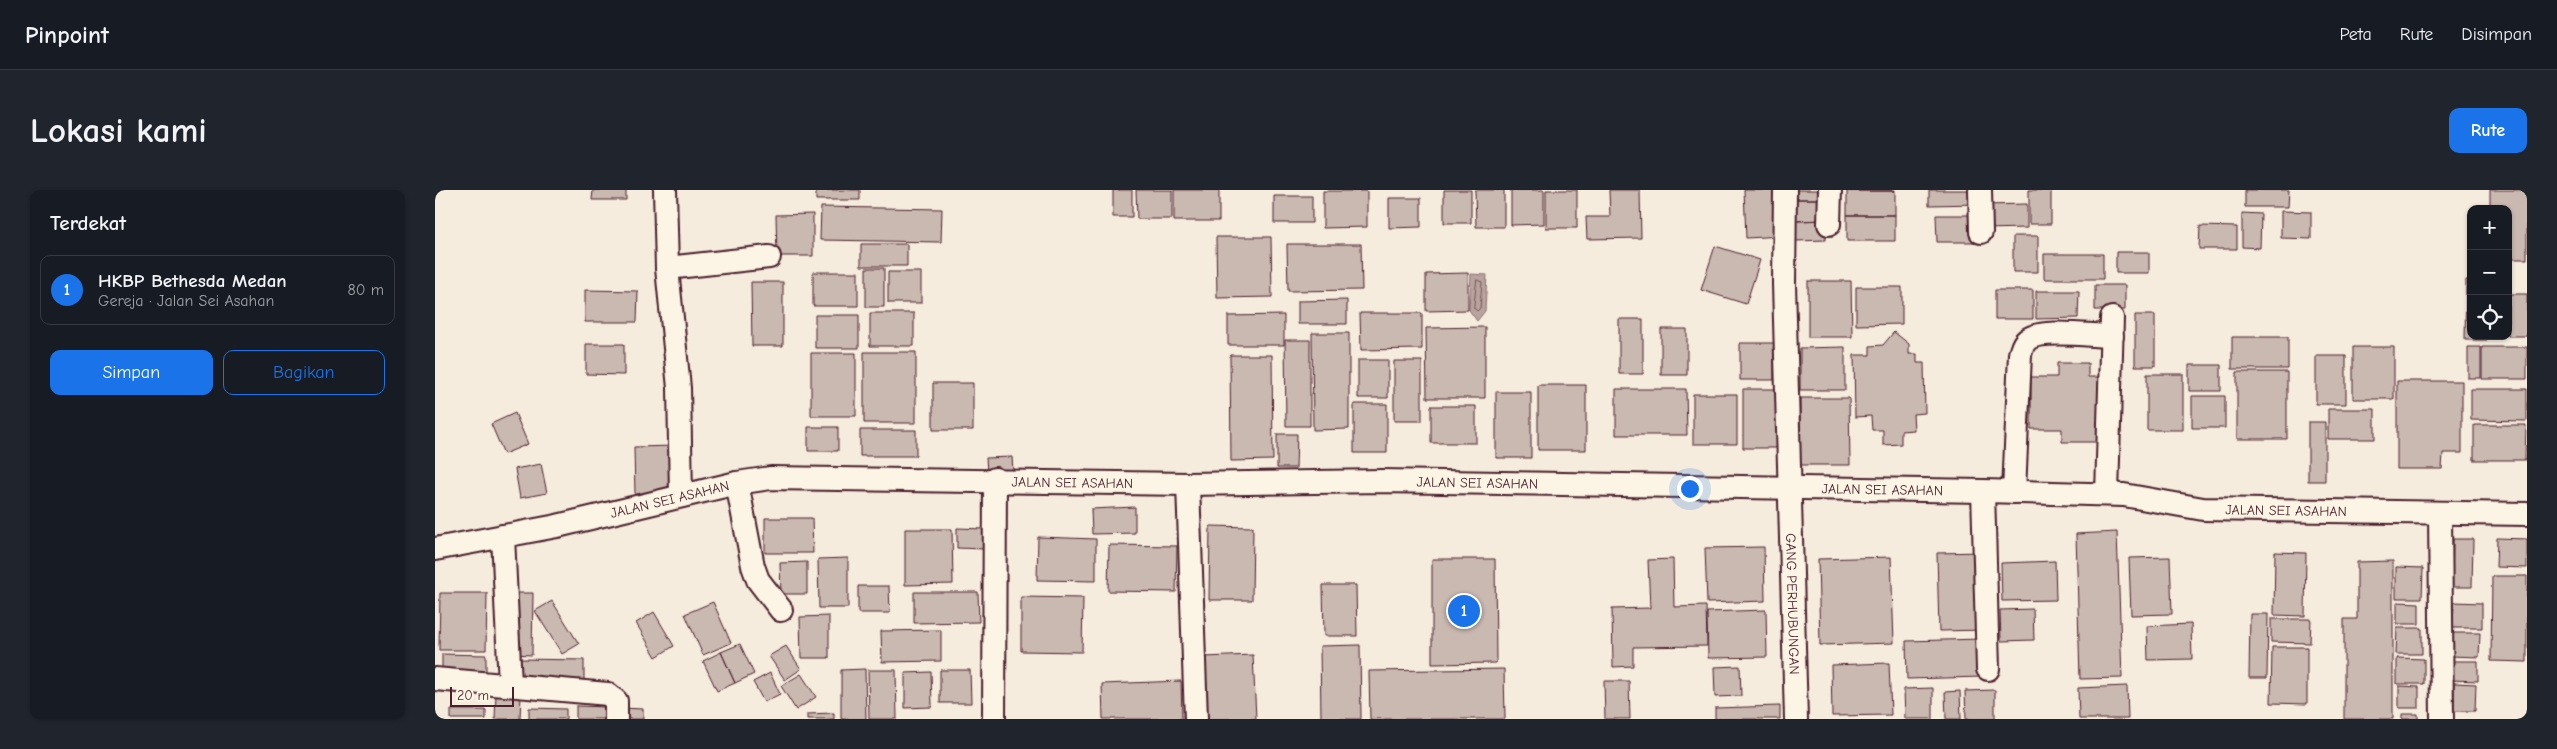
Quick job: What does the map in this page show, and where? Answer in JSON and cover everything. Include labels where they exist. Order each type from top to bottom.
[{"type":"street","points":[[665,190],[667,268],[679,388],[681,496]]},
{"type":"street","name":"GANG PERHUBUNGAN","points":[[1785,190],[1784,284],[1796,719]]},
{"type":"street","points":[[1829,224],[1831,190]]},
{"type":"street","points":[[1980,190],[1981,232]]},
{"type":"street","points":[[667,268],[769,257]]},
{"type":"street","points":[[2014,492],[2023,344],[2027,339],[2040,334],[2112,327],[2107,494]]},
{"type":"street","name":"JALAN SEI ASAHAN","points":[[435,549],[557,526],[737,483],[771,478],[1188,484],[1382,480],[1983,491],[2107,494],[2203,509],[2527,514]]},
{"type":"street","points":[[994,719],[995,480]]},
{"type":"street","points":[[737,483],[753,566],[758,580],[781,610]]},
{"type":"street","points":[[1188,484],[1196,719]]},
{"type":"street","points":[[1983,491],[1989,669]]},
{"type":"street","points":[[2440,514],[2442,719]]},
{"type":"street","points":[[510,685],[513,534]]},
{"type":"street","points":[[435,679],[608,694],[616,701],[616,719]]},
{"type":"water","points":[[1471,274],[1487,275],[1485,311],[1477,321],[1469,310]]},
{"type":"building","points":[[593,190],[626,190],[626,200],[592,200]]},
{"type":"building","points":[[816,190],[860,190],[860,200],[816,200]]},
{"type":"building","points":[[1113,190],[1132,190],[1132,217],[1113,217]]},
{"type":"building","points":[[1136,190],[1172,190],[1172,219],[1137,219]]},
{"type":"building","points":[[1174,190],[1219,190],[1219,221],[1174,221]]},
{"type":"building","points":[[1444,190],[1471,190],[1471,223],[1444,223]]},
{"type":"building","points":[[1475,190],[1504,190],[1504,227],[1476,227]]},
{"type":"building","points":[[1511,190],[1544,190],[1544,224],[1511,225]]},
{"type":"building","points":[[1546,190],[1577,190],[1577,228],[1546,228]]},
{"type":"building","points":[[1609,190],[1640,190],[1641,238],[1587,239],[1586,217],[1610,217]]},
{"type":"building","points":[[1744,190],[1781,190],[1783,236],[1746,238]]},
{"type":"building","points":[[1795,190],[1829,190],[1827,199],[1796,199]]},
{"type":"building","points":[[1895,190],[1895,191],[1847,191]]},
{"type":"building","points":[[1929,190],[1978,190],[1979,204],[1929,205]]},
{"type":"building","points":[[2029,190],[2051,190],[2051,224],[2029,224]]},
{"type":"building","points":[[2245,190],[2289,190],[2288,207],[2245,207]]},
{"type":"building","points":[[2490,190],[2527,190],[2527,259],[2512,259],[2512,205],[2490,205]]},
{"type":"building","points":[[1323,191],[1367,191],[1367,227],[1323,228]]},
{"type":"building","points":[[1847,191],[1895,191],[1895,215],[1847,215]]},
{"type":"building","points":[[1274,196],[1312,196],[1312,223],[1274,223]]},
{"type":"building","points":[[1389,198],[1421,198],[1421,227],[1389,228]]},
{"type":"building","points":[[1796,199],[1827,199],[1828,220],[1796,221]]},
{"type":"building","points":[[2027,204],[2027,228],[1984,229],[1984,205]]},
{"type":"building","points":[[821,207],[942,209],[941,242],[820,240]]},
{"type":"building","points":[[2281,211],[2311,212],[2311,239],[2281,238]]},
{"type":"building","points":[[2242,213],[2261,214],[2260,248],[2242,247]]},
{"type":"building","points":[[813,214],[813,256],[777,256],[776,215]]},
{"type":"building","points":[[1847,215],[1895,215],[1895,241],[1847,241]]},
{"type":"building","points":[[1936,215],[1976,215],[1977,242],[1937,242]]},
{"type":"building","points":[[1826,220],[1826,240],[1796,241],[1796,221]]},
{"type":"building","points":[[2200,226],[2237,227],[2237,249],[2199,249]]},
{"type":"building","points":[[2013,236],[2038,236],[2038,272],[2013,272]]},
{"type":"building","points":[[1216,237],[1271,237],[1272,297],[1217,298]]},
{"type":"building","points":[[861,244],[907,244],[907,266],[861,266]]},
{"type":"building","points":[[1287,244],[1361,244],[1362,290],[1288,291]]},
{"type":"building","points":[[1715,246],[1760,260],[1746,304],[1701,290]]},
{"type":"building","points":[[2116,252],[2149,252],[2149,273],[2116,273]]},
{"type":"building","points":[[2044,254],[2103,254],[2103,279],[2044,279]]},
{"type":"building","points":[[866,268],[884,268],[884,307],[866,307]]},
{"type":"building","points":[[813,272],[858,272],[858,306],[813,306]]},
{"type":"building","points":[[888,272],[921,272],[921,303],[888,303]]},
{"type":"building","points":[[1468,273],[1468,310],[1426,311],[1426,274]]},
{"type":"building","points":[[2466,280],[2467,280],[2467,340],[2465,340]]},
{"type":"building","points":[[1808,281],[1851,281],[1852,337],[1808,337]]},
{"type":"building","points":[[751,282],[783,282],[783,346],[752,346]]},
{"type":"building","points":[[2095,285],[2125,285],[2125,310],[2095,310]]},
{"type":"building","points":[[1856,287],[1902,287],[1902,324],[1856,325]]},
{"type":"building","points":[[585,290],[638,291],[637,322],[585,322]]},
{"type":"building","points":[[1995,290],[2033,290],[2033,319],[1995,319]]},
{"type":"building","points":[[2036,291],[2079,291],[2078,318],[2036,319]]},
{"type":"building","points":[[2512,294],[2527,294],[2527,336],[2512,336]]},
{"type":"building","points":[[1347,300],[1347,324],[1298,324],[1298,301]]},
{"type":"building","points":[[870,313],[914,313],[914,346],[870,346]]},
{"type":"building","points":[[1360,313],[1422,313],[1422,349],[1361,350]]},
{"type":"building","points":[[815,315],[859,315],[859,348],[815,348]]},
{"type":"building","points":[[1284,315],[1284,345],[1228,345],[1228,316]]},
{"type":"building","points":[[2135,315],[2155,315],[2155,366],[2135,366]]},
{"type":"building","points":[[1619,319],[1643,319],[1643,374],[1619,374]]},
{"type":"building","points":[[1485,327],[1485,398],[1427,398],[1426,328]]},
{"type":"building","points":[[1661,329],[1687,329],[1687,375],[1661,375]]},
{"type":"building","points":[[1894,332],[1909,344],[1909,354],[1917,354],[1917,363],[1924,363],[1925,413],[1913,414],[1914,430],[1901,431],[1901,444],[1883,445],[1883,430],[1872,430],[1871,416],[1855,417],[1854,355],[1870,355],[1870,346],[1883,345]]},
{"type":"building","points":[[1312,333],[1349,333],[1349,429],[1313,430]]},
{"type":"building","points":[[2232,337],[2288,337],[2288,369],[2232,369]]},
{"type":"building","points":[[1285,340],[1310,340],[1310,426],[1286,426]]},
{"type":"building","points":[[1740,343],[1774,343],[1774,380],[1740,380]]},
{"type":"building","points":[[586,344],[624,344],[624,375],[586,374]]},
{"type":"building","points":[[1845,347],[1845,390],[1800,390],[1800,348]]},
{"type":"building","points":[[2353,347],[2394,347],[2394,399],[2353,399]]},
{"type":"building","points":[[2468,347],[2481,347],[2481,378],[2468,378]]},
{"type":"building","points":[[2482,347],[2527,347],[2527,379],[2482,379]]},
{"type":"building","points":[[864,352],[916,352],[916,423],[864,423]]},
{"type":"building","points":[[811,353],[856,353],[856,416],[811,416]]},
{"type":"building","points":[[1230,355],[1272,355],[1273,460],[1231,461]]},
{"type":"building","points":[[2316,356],[2346,356],[2346,404],[2316,404]]},
{"type":"building","points":[[1358,360],[1388,360],[1388,398],[1358,398]]},
{"type":"building","points":[[1394,361],[1422,361],[1422,421],[1394,421]]},
{"type":"building","points":[[2057,363],[2088,363],[2088,377],[2102,377],[2102,442],[2062,442],[2062,429],[2031,429],[2031,377],[2057,377]]},
{"type":"building","points":[[2189,365],[2221,365],[2221,391],[2189,391]]},
{"type":"building","points":[[2237,372],[2287,372],[2287,439],[2237,439]]},
{"type":"building","points":[[2147,374],[2183,374],[2183,430],[2147,430]]},
{"type":"building","points":[[2397,381],[2462,381],[2462,453],[2443,453],[2442,469],[2397,469]]},
{"type":"building","points":[[933,383],[973,383],[973,430],[933,430]]},
{"type":"building","points":[[1538,385],[1586,385],[1586,450],[1538,450]]},
{"type":"building","points":[[1616,389],[1686,389],[1687,435],[1616,435]]},
{"type":"building","points":[[1743,389],[1780,389],[1780,448],[1743,448]]},
{"type":"building","points":[[2471,389],[2527,389],[2527,421],[2471,420]]},
{"type":"building","points":[[1496,392],[1531,392],[1531,458],[1496,458]]},
{"type":"building","points":[[1693,394],[1737,394],[1737,444],[1693,444]]},
{"type":"building","points":[[2192,396],[2225,396],[2225,428],[2192,428]]},
{"type":"building","points":[[1800,398],[1849,398],[1850,465],[1800,465]]},
{"type":"building","points":[[1354,404],[1387,404],[1387,453],[1354,453]]},
{"type":"building","points":[[1431,406],[1476,406],[1476,443],[1431,443]]},
{"type":"building","points":[[2328,409],[2375,409],[2375,439],[2328,439]]},
{"type":"building","points":[[515,413],[528,444],[504,454],[491,424]]},
{"type":"building","points":[[2308,422],[2325,422],[2325,481],[2308,481]]},
{"type":"building","points":[[2474,425],[2526,425],[2525,460],[2474,460]]},
{"type":"building","points":[[808,427],[838,427],[838,451],[808,451]]},
{"type":"building","points":[[860,430],[916,430],[916,456],[860,456]]},
{"type":"building","points":[[1277,434],[1297,434],[1296,468],[1277,468]]},
{"type":"building","points":[[677,446],[678,494],[635,495],[634,447]]},
{"type":"building","points":[[1012,457],[1013,471],[987,472],[986,458]]},
{"type":"building","points":[[541,464],[547,493],[520,498],[515,469]]},
{"type":"building","points":[[1135,507],[1135,533],[1092,534],[1091,509]]},
{"type":"building","points":[[765,518],[812,518],[813,553],[765,553]]},
{"type":"building","points":[[1210,526],[1253,527],[1252,600],[1209,600]]},
{"type":"building","points":[[957,528],[984,529],[984,549],[957,548]]},
{"type":"building","points":[[905,529],[952,529],[953,584],[905,585]]},
{"type":"building","points":[[2117,532],[2122,678],[2080,679],[2076,534]]},
{"type":"building","points":[[1038,537],[1096,539],[1096,581],[1037,580]]},
{"type":"building","points":[[2497,538],[2527,539],[2527,568],[2496,567]]},
{"type":"building","points":[[2453,539],[2473,539],[2472,587],[2452,587]]},
{"type":"building","points":[[1109,545],[1177,546],[1176,592],[1108,591]]},
{"type":"building","points":[[1764,547],[1765,601],[1707,603],[1705,548]]},
{"type":"building","points":[[1982,552],[1985,630],[1939,631],[1937,553]]},
{"type":"building","points":[[2275,552],[2306,553],[2305,616],[2274,615]]},
{"type":"building","points":[[1891,557],[1894,643],[1820,645],[1818,559]]},
{"type":"building","points":[[2170,557],[2172,614],[2131,615],[2129,558]]},
{"type":"building","points":[[848,558],[848,608],[819,608],[818,559]]},
{"type":"building","points":[[1432,559],[1495,559],[1496,663],[1432,664]]},
{"type":"building","points":[[1673,559],[1674,607],[1706,606],[1707,646],[1633,647],[1633,666],[1613,667],[1612,609],[1650,608],[1648,560]]},
{"type":"building","points":[[2055,561],[2056,600],[2002,601],[2001,563]]},
{"type":"building","points":[[2393,561],[2393,719],[2344,719],[2344,619],[2357,619],[2357,562]]},
{"type":"building","points":[[807,562],[807,594],[781,594],[780,563]]},
{"type":"building","points":[[2396,567],[2423,568],[2422,598],[2396,598]]},
{"type":"building","points":[[2492,576],[2527,576],[2527,662],[2491,661]]},
{"type":"building","points":[[1323,585],[1356,585],[1357,636],[1324,636]]},
{"type":"building","points":[[858,586],[889,586],[890,613],[858,613]]},
{"type":"building","points":[[914,592],[978,592],[979,622],[914,623]]},
{"type":"building","points":[[440,593],[487,593],[486,650],[439,650]]},
{"type":"building","points":[[514,593],[533,593],[532,655],[513,654]]},
{"type":"building","points":[[1021,597],[1083,598],[1082,652],[1021,651]]},
{"type":"building","points":[[552,601],[579,644],[562,654],[535,611]]},
{"type":"building","points":[[713,602],[731,643],[703,655],[685,614]]},
{"type":"building","points":[[2397,602],[2419,603],[2419,624],[2397,624]]},
{"type":"building","points":[[2454,602],[2482,603],[2482,628],[2453,628]]},
{"type":"building","points":[[2033,609],[2034,640],[2001,641],[2000,610]]},
{"type":"building","points":[[1766,610],[1767,657],[1708,658],[1707,612]]},
{"type":"building","points":[[654,612],[674,646],[656,657],[636,623]]},
{"type":"building","points":[[2250,614],[2268,614],[2267,678],[2249,678]]},
{"type":"building","points":[[829,616],[829,658],[801,658],[800,617]]},
{"type":"building","points":[[2271,619],[2311,619],[2310,643],[2271,642]]},
{"type":"building","points":[[2191,624],[2192,659],[2148,660],[2147,626]]},
{"type":"building","points":[[2397,628],[2422,628],[2422,654],[2396,654]]},
{"type":"building","points":[[941,630],[941,661],[882,662],[881,631]]},
{"type":"building","points":[[2451,633],[2480,633],[2479,657],[2450,656]]},
{"type":"building","points":[[1982,639],[1983,677],[1907,679],[1906,641]]},
{"type":"building","points":[[740,644],[754,674],[735,683],[721,652]]},
{"type":"building","points":[[1360,645],[1361,719],[1321,719],[1320,646]]},
{"type":"building","points":[[786,646],[801,669],[785,680],[769,656]]},
{"type":"building","points":[[2272,647],[2307,647],[2307,704],[2271,703]]},
{"type":"building","points":[[721,652],[735,683],[717,691],[703,661]]},
{"type":"building","points":[[442,654],[486,655],[486,673],[442,672]]},
{"type":"building","points":[[1253,655],[1256,719],[1207,719],[1204,657]]},
{"type":"building","points":[[2397,658],[2424,659],[2424,684],[2397,684]]},
{"type":"building","points":[[518,659],[584,660],[584,682],[518,681]]},
{"type":"building","points":[[2451,661],[2478,661],[2478,681],[2451,680]]},
{"type":"building","points":[[1889,663],[1891,715],[1832,716],[1831,665]]},
{"type":"building","points":[[1740,666],[1741,696],[1715,697],[1714,667]]},
{"type":"building","points":[[865,669],[866,719],[841,719],[841,670]]},
{"type":"building","points":[[1504,669],[1505,719],[1370,719],[1369,671]]},
{"type":"building","points":[[868,670],[896,670],[897,719],[869,719]]},
{"type":"building","points":[[940,670],[970,670],[971,703],[940,703]]},
{"type":"building","points":[[931,672],[932,707],[905,708],[905,673]]},
{"type":"building","points":[[770,673],[780,694],[764,702],[753,682]]},
{"type":"building","points":[[801,674],[816,697],[796,710],[781,686]]},
{"type":"building","points":[[1181,681],[1182,719],[1103,719],[1102,684]]},
{"type":"building","points":[[1604,681],[1629,681],[1630,719],[1605,719]]},
{"type":"building","points":[[2454,683],[2476,684],[2475,711],[2454,711]]},
{"type":"building","points":[[2127,686],[2128,719],[2079,719],[2078,688]]},
{"type":"building","points":[[2399,686],[2419,687],[2419,708],[2399,708]]},
{"type":"building","points":[[1933,688],[1933,719],[1905,719],[1904,689]]},
{"type":"building","points":[[1995,690],[1995,719],[1966,719],[1965,691]]},
{"type":"building","points":[[1960,691],[1961,719],[1946,719],[1945,692]]},
{"type":"building","points":[[496,694],[521,694],[520,719],[495,719]]},
{"type":"building","points":[[576,706],[608,707],[608,719],[576,719]]},
{"type":"building","points":[[1780,706],[1780,719],[1715,719],[1715,708]]},
{"type":"building","points":[[529,708],[566,709],[566,719],[529,719]]},
{"type":"building","points":[[622,708],[643,709],[643,719],[621,719]]},
{"type":"building","points":[[451,710],[486,710],[486,719],[451,719]]},
{"type":"building","points":[[834,713],[834,719],[807,719],[807,714]]},
{"type":"building","points":[[2402,714],[2418,714],[2418,719],[2402,719]]},
{"type":"place","name":"HKBP Bethesda Medan","points":[[1464,611]]}]
